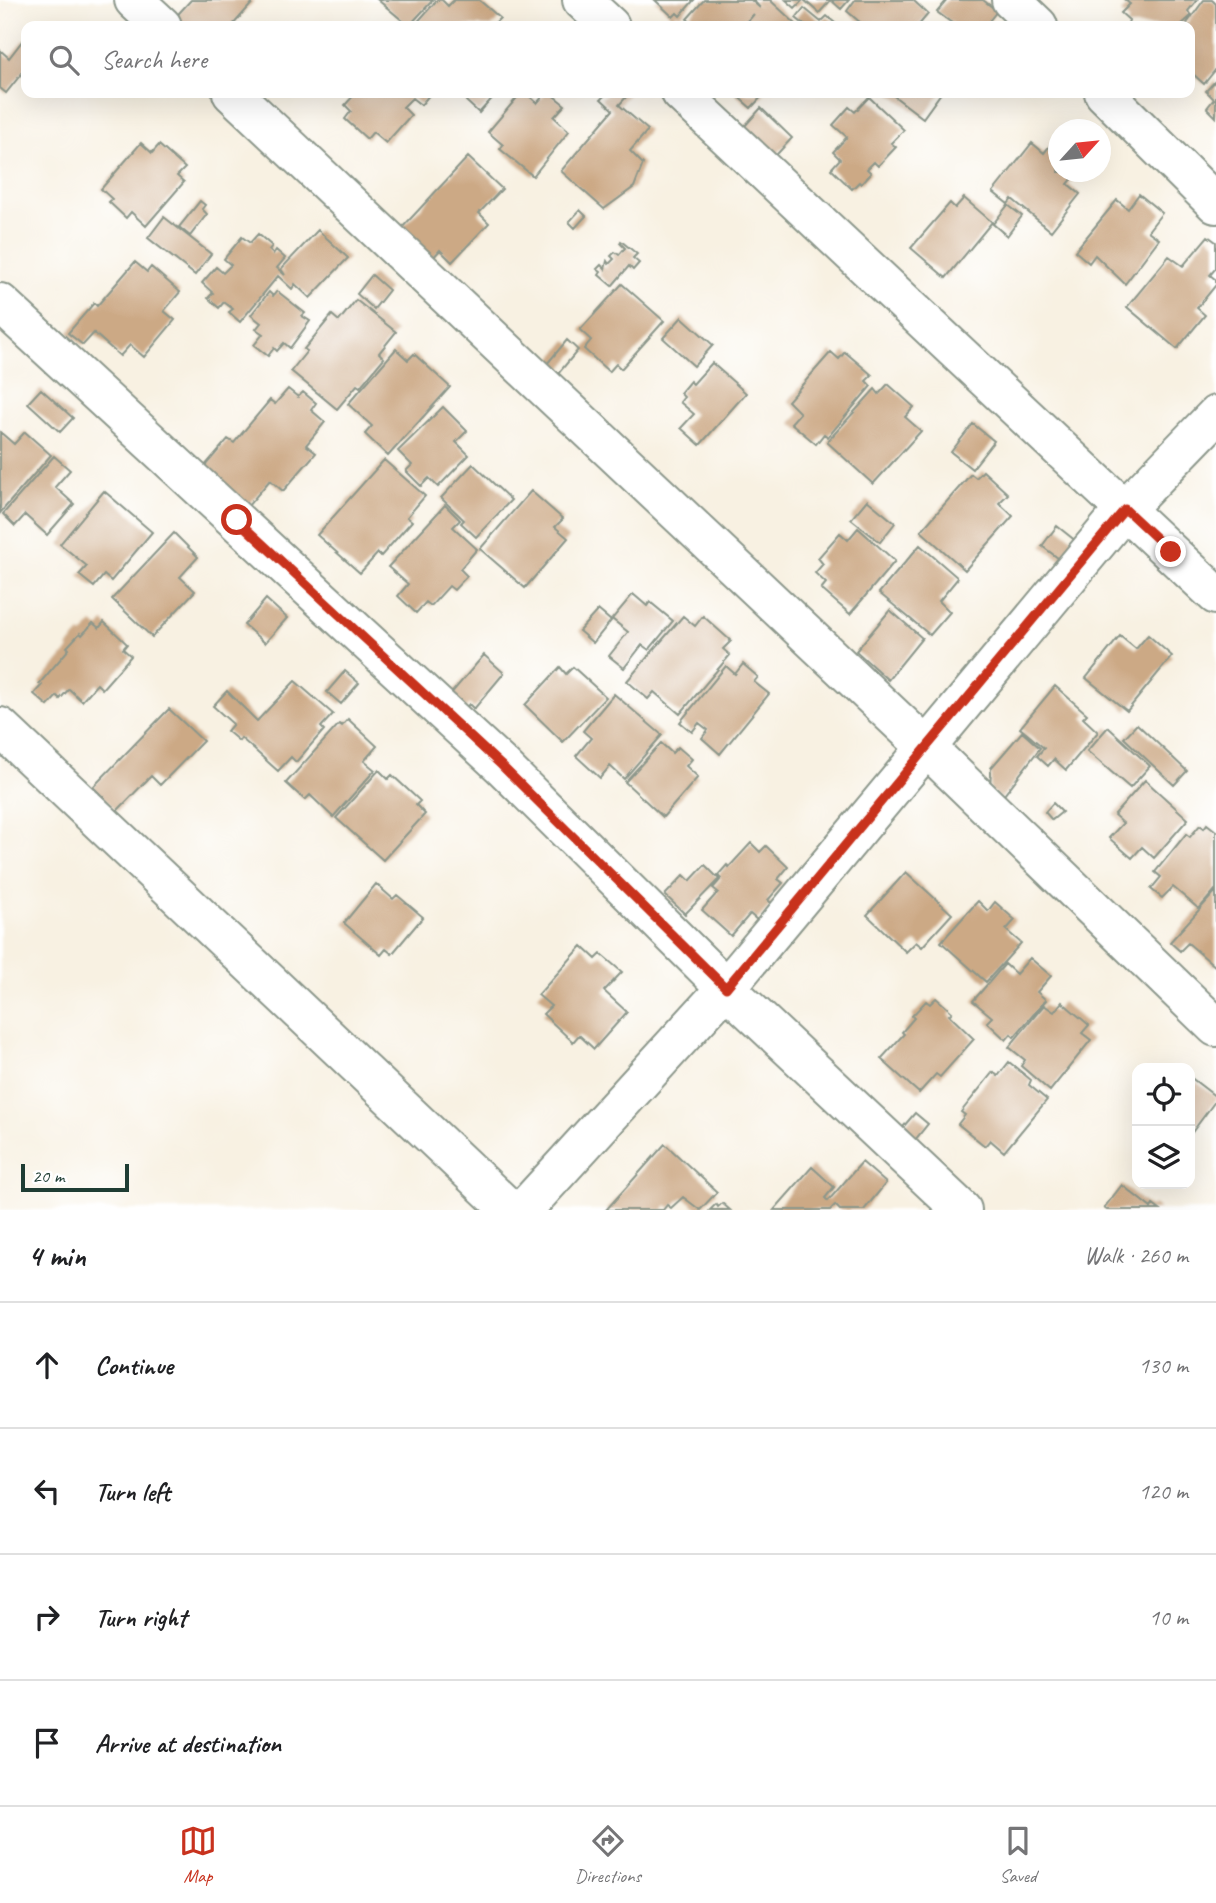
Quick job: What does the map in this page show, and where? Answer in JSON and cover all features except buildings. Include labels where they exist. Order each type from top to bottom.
[{"type":"street","points":[[134,0],[157,21]]},
{"type":"street","points":[[582,0],[605,21]]},
{"type":"street","points":[[1011,0],[1033,21]]},
{"type":"street","points":[[237,98],[926,748],[1216,1027]]},
{"type":"street","points":[[686,98],[1216,595]]},
{"type":"street","points":[[1109,98],[1216,204]]},
{"type":"street","points":[[0,303],[501,765],[726,988],[961,1210]]},
{"type":"street","points":[[523,1210],[726,988],[1125,509],[1216,415]]},
{"type":"street","points":[[0,727],[510,1210]]},
{"type":"route","points":[[237,520],[501,765],[726,988],[1125,509],[1171,552]]}]
